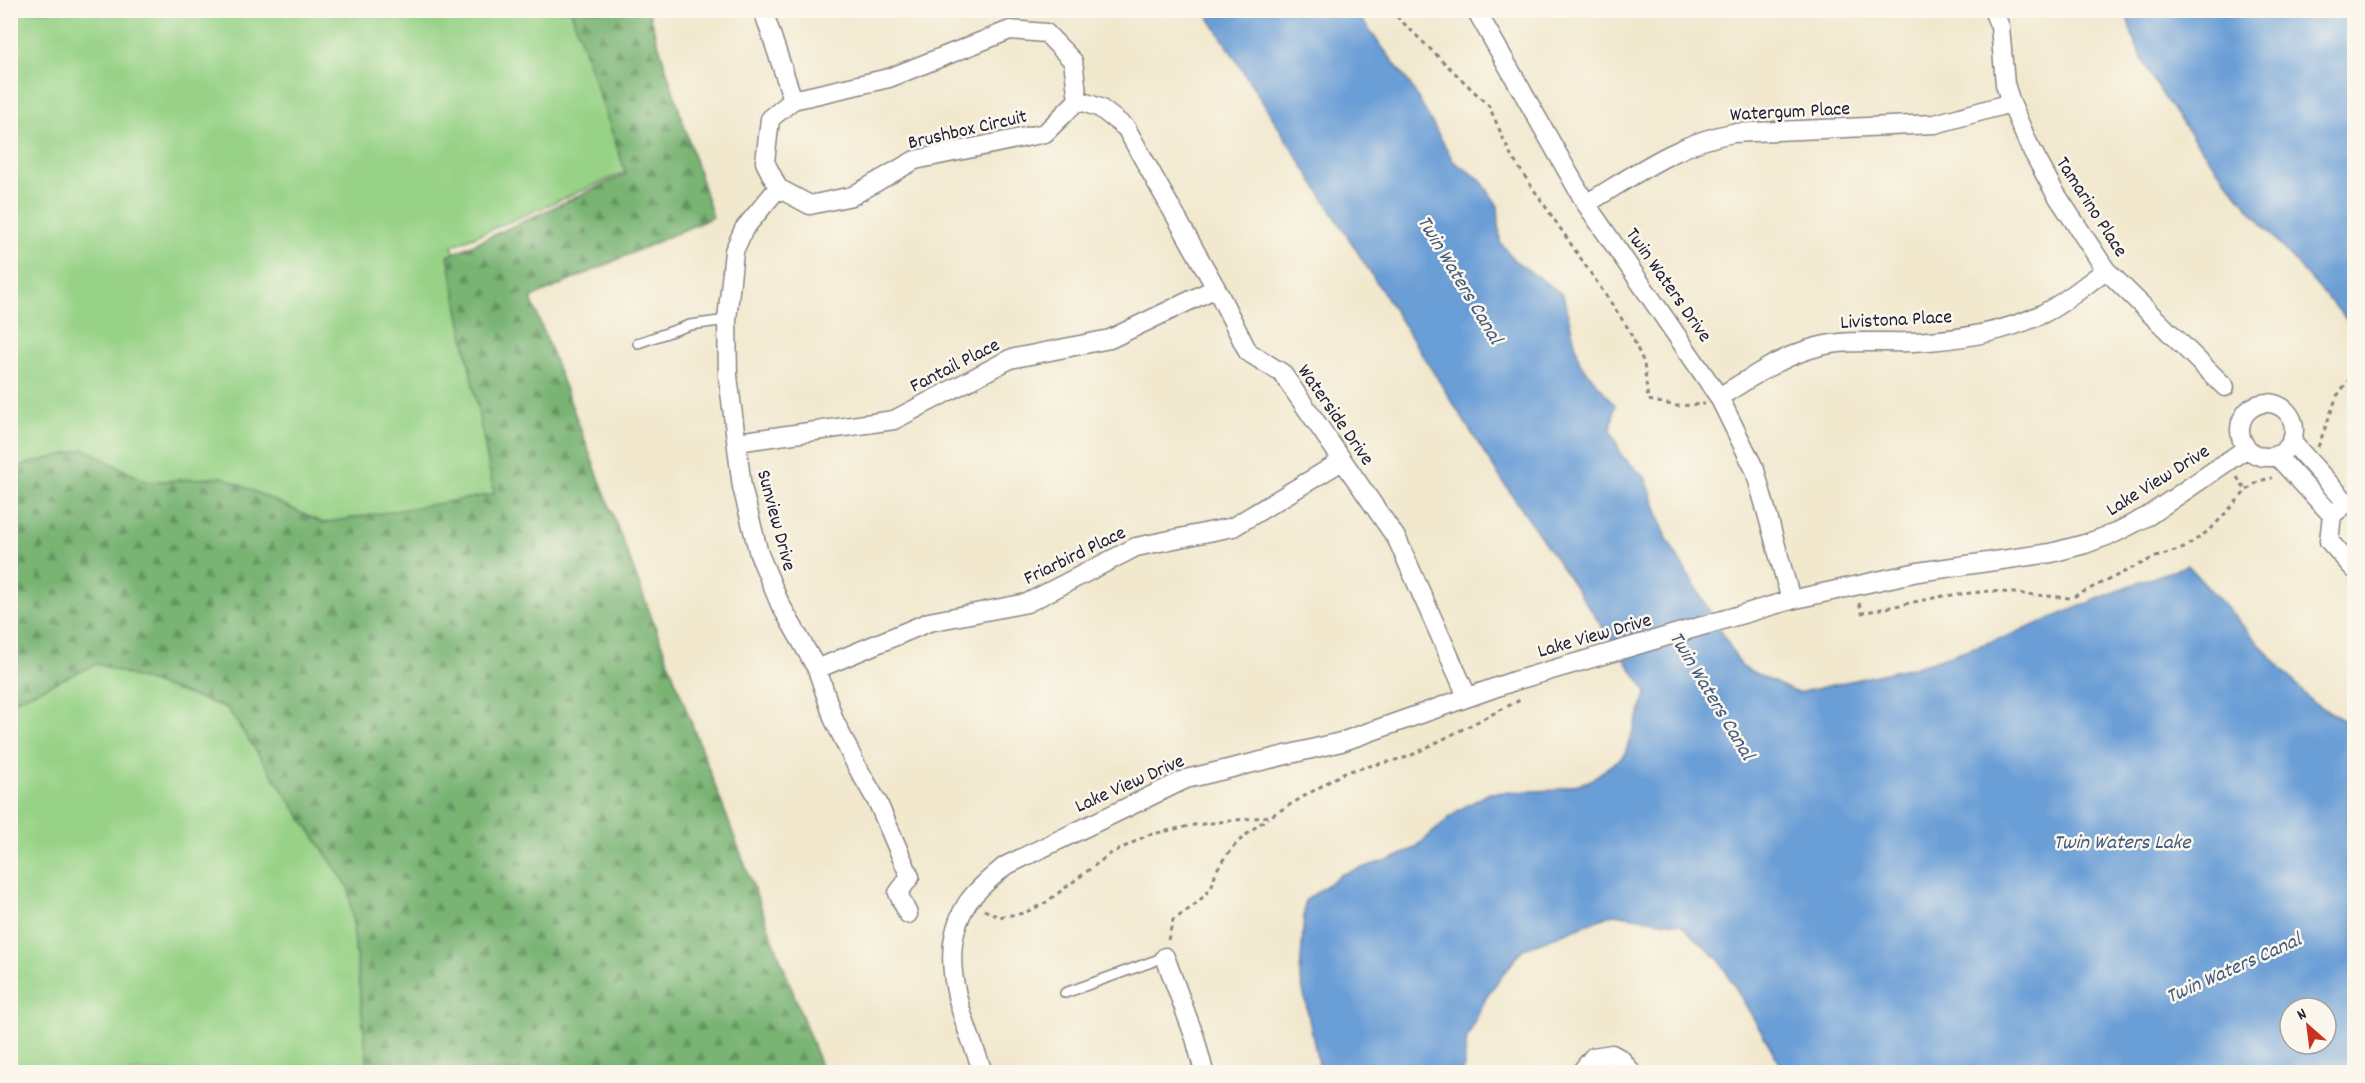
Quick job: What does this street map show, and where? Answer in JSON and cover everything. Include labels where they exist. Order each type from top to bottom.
[{"type":"street","points":[[763,10],[793,100]]},
{"type":"street","name":"Twin Waters Drive","points":[[1476,10],[1586,204],[1719,397],[1755,470],[1791,600]]},
{"type":"street","name":"Tamarino Place","points":[[1993,10],[2000,27],[2005,84],[2011,103],[2028,143],[2054,191],[2106,270],[2225,387]]},
{"type":"street","points":[[778,188],[765,162],[770,119],[793,100],[890,78],[1010,30],[1046,33],[1074,61],[1078,100]]},
{"type":"street","name":"Brushbox Circuit","points":[[778,188],[810,205],[852,196],[915,160],[1045,133],[1078,100]]},
{"type":"street","name":"Waterside Drive","points":[[1078,100],[1100,108],[1126,128],[1216,288],[1248,352],[1282,373],[1397,539],[1467,696]]},
{"type":"street","name":"Watergum Place","points":[[1586,204],[1688,145],[1710,137],[1935,124],[2011,103]]},
{"type":"street","name":"Sunview Drive","points":[[778,188],[744,229],[735,251],[727,320],[728,376],[742,487],[759,554],[780,604],[817,669],[834,720],[878,803],[910,877],[898,893],[908,914]]},
{"type":"street","name":"Livistona Place","points":[[1719,397],[1792,354],[1819,346],[1958,338],[2019,322],[2042,314],[2106,270]]},
{"type":"street","name":"Fantail Place","points":[[737,442],[894,420],[1010,359],[1110,339],[1216,288]]},
{"type":"street","points":[[2267,403],[2284,409],[2293,424],[2291,441],[2276,455],[2260,456],[2247,448],[2240,432],[2244,415],[2258,404],[2267,403]]},
{"type":"street","points":[[2291,441],[2351,502],[2332,515],[2329,541],[2355,569]]},
{"type":"street","name":"Lake View Drive","points":[[968,903],[983,885],[1005,866],[1186,779],[1341,742],[1514,681],[1791,600],[1918,572],[2051,553],[2085,544],[2115,533],[2148,516],[2247,448]]},
{"type":"street","points":[[2276,455],[2332,515]]},
{"type":"street","name":"Friarbird Place","points":[[817,669],[929,622],[1027,603],[1136,548],[1233,527],[1342,461]]},
{"type":"street","points":[[968,903],[958,927],[954,946],[953,982],[983,1072]]},
{"type":"street","points":[[1165,957],[1195,1038],[1204,1072]]},
{"type":"street","points":[[1581,1072],[1593,1057],[1612,1053],[1621,1059],[1632,1072]]},
{"type":"lane","points":[[638,343],[690,325],[727,320]]},
{"type":"lane","points":[[1065,993],[1165,957]]},
{"type":"path","points":[[1390,10],[1489,106],[1511,156],[1628,328],[1644,363],[1648,400],[1677,406],[1695,406],[1708,404],[1719,397]]},
{"type":"path","points":[[2315,454],[2337,396],[2355,373]]},
{"type":"path","points":[[1859,600],[1862,613],[1943,596],[1990,591],[2071,597],[2153,558],[2184,548],[2211,530],[2246,491],[2259,481],[2278,476]]},
{"type":"path","points":[[2237,477],[2246,491]]},
{"type":"path","points":[[1165,957],[1173,920],[1195,906],[1211,888],[1217,870],[1246,833],[1346,772],[1408,757],[1520,700],[1514,681]]},
{"type":"path","points":[[968,903],[999,917],[1024,912],[1046,903],[1110,854],[1148,835],[1194,825],[1271,816]]},
{"type":"green space","points":[[10,11],[589,11],[642,165],[452,246],[746,1072],[11,1072]]},
{"type":"green space","points":[[571,11],[648,11],[713,217],[531,298],[822,1069],[812,1072],[372,1072],[367,1062],[349,888],[227,708],[97,664],[11,702],[11,468],[85,449],[147,482],[223,477],[323,523],[494,494],[448,256],[626,174]]},
{"type":"water","name":"Twin Waters Lake","points":[[1205,11],[1355,11],[1410,84],[1454,162],[1480,179],[1498,206],[1500,242],[1514,260],[1563,295],[1580,363],[1615,405],[1611,430],[1622,456],[1646,479],[1667,539],[1742,667],[1797,693],[1921,665],[2008,636],[2129,586],[2188,565],[2313,703],[2354,726],[2354,1072],[1785,1072],[1719,960],[1680,924],[1614,914],[1523,949],[1488,994],[1467,1038],[1463,1072],[1320,1072],[1300,975],[1305,901],[1342,874],[1397,857],[1415,848],[1457,811],[1489,793],[1555,790],[1589,781],[1624,756],[1647,692],[1499,476]]},
{"type":"water","points":[[2126,11],[2354,11],[2354,327],[2263,225],[2172,109],[2148,71],[2131,31]]},
{"type":"water label","name":"Twin Waters Canal","points":[[1461,279]]},
{"type":"water label","name":"Twin Waters Canal","points":[[1713,695]]},
{"type":"water label","name":"Twin Waters Canal","points":[[2233,967]]}]
